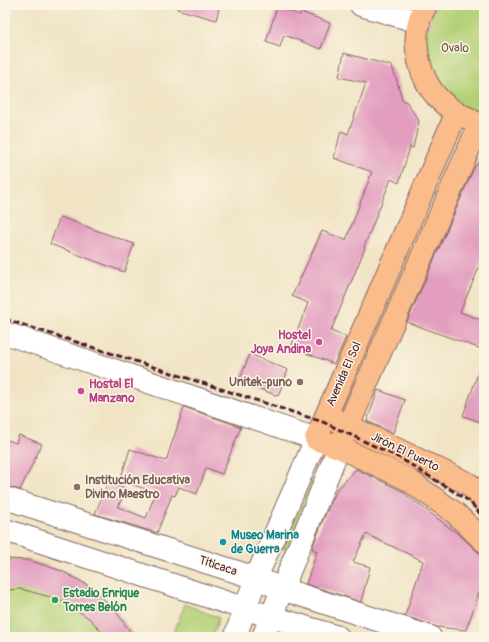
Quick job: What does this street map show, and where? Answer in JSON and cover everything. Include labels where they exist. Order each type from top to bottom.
[{"type":"main road","points":[[422,14],[416,48],[422,74],[436,97],[456,114],[482,124]]},
{"type":"main road","name":"Avenida El Sol","points":[[316,439],[456,114]]},
{"type":"main road","name":"Avenida El Sol","points":[[339,447],[482,124]]},
{"type":"main road","name":"Jirón El Puerto","points":[[326,416],[476,486]]},
{"type":"main road","points":[[316,439],[339,447],[407,479],[455,513],[484,541]]},
{"type":"main road","points":[[476,486],[484,500]]},
{"type":"street","points":[[361,5],[422,14]]},
{"type":"street","points":[[5,333],[316,439]]},
{"type":"street","name":"Avenida El Sol","points":[[235,637],[256,578],[316,439]]},
{"type":"street","name":"Avenida El Sol","points":[[263,637],[339,447]]},
{"type":"street","name":"Titicaca","points":[[5,498],[256,578],[282,589],[430,637]]},
{"type":"street","points":[[5,530],[246,609],[338,637]]},
{"type":"green space","name":"Ovalo","points":[[436,5],[484,5],[484,114],[474,113],[453,102],[429,71],[425,36]]},
{"type":"green space","points":[[312,479],[318,481],[290,551],[282,548]]},
{"type":"green space","name":"Estadio Enrique Torres Belón","points":[[5,559],[28,560],[62,571],[93,588],[117,613],[134,637],[5,637]]},
{"type":"green space","points":[[185,604],[219,618],[212,637],[172,637]]},
{"type":"building","points":[[178,5],[220,5],[216,20],[177,9]]},
{"type":"building","points":[[277,7],[300,15],[301,12],[330,23],[321,49],[284,35],[280,47],[266,42]]},
{"type":"building","points":[[344,53],[392,66],[403,101],[407,102],[419,121],[413,148],[410,147],[399,183],[391,179],[331,331],[346,337],[334,364],[291,347],[308,303],[292,296],[322,231],[346,240],[372,172],[334,158],[341,131],[348,134],[366,83],[339,77]]},
{"type":"building","points":[[484,155],[484,256],[460,312],[484,321],[484,350],[407,322],[474,168]]},
{"type":"building","points":[[60,217],[134,244],[124,272],[50,244]]},
{"type":"building","points":[[250,354],[288,370],[278,396],[239,381]]},
{"type":"building","points":[[482,362],[484,363],[484,423],[463,416]]},
{"type":"building","points":[[378,390],[405,400],[393,433],[367,421]]},
{"type":"building","points":[[184,407],[241,427],[222,474],[206,468],[197,494],[179,487],[175,496],[172,495],[157,533],[95,514],[108,482],[126,489],[118,507],[146,518],[156,492],[120,481],[130,449],[166,461]]},
{"type":"building","points":[[19,435],[42,444],[20,490],[5,486],[5,439],[16,443]]},
{"type":"building","points":[[356,469],[400,490],[462,537],[484,558],[484,597],[479,593],[466,630],[437,627],[405,616],[423,561],[366,534],[353,562],[370,567],[361,602],[306,584],[317,551],[312,549],[323,520],[337,490]]},
{"type":"building","points":[[5,559],[28,560],[62,571],[93,588],[117,613],[134,637],[106,637],[90,619],[61,600],[21,589],[5,590]]},
{"type":"railway","points":[[5,319],[323,422],[400,458],[469,501],[484,518]]},
{"type":"place","name":"Hostel Joya Andina","points":[[319,342]]},
{"type":"place","name":"Unitek-puno","points":[[300,382]]},
{"type":"place","name":"Hostal El Manzano","points":[[81,391]]},
{"type":"place","name":"Institución Educativa Divino Maestro","points":[[77,487]]},
{"type":"place","name":"Museo Marina de Guerra","points":[[223,542]]},
{"type":"place","name":"Estadio Enrique Torres Belón","points":[[55,600]]}]
